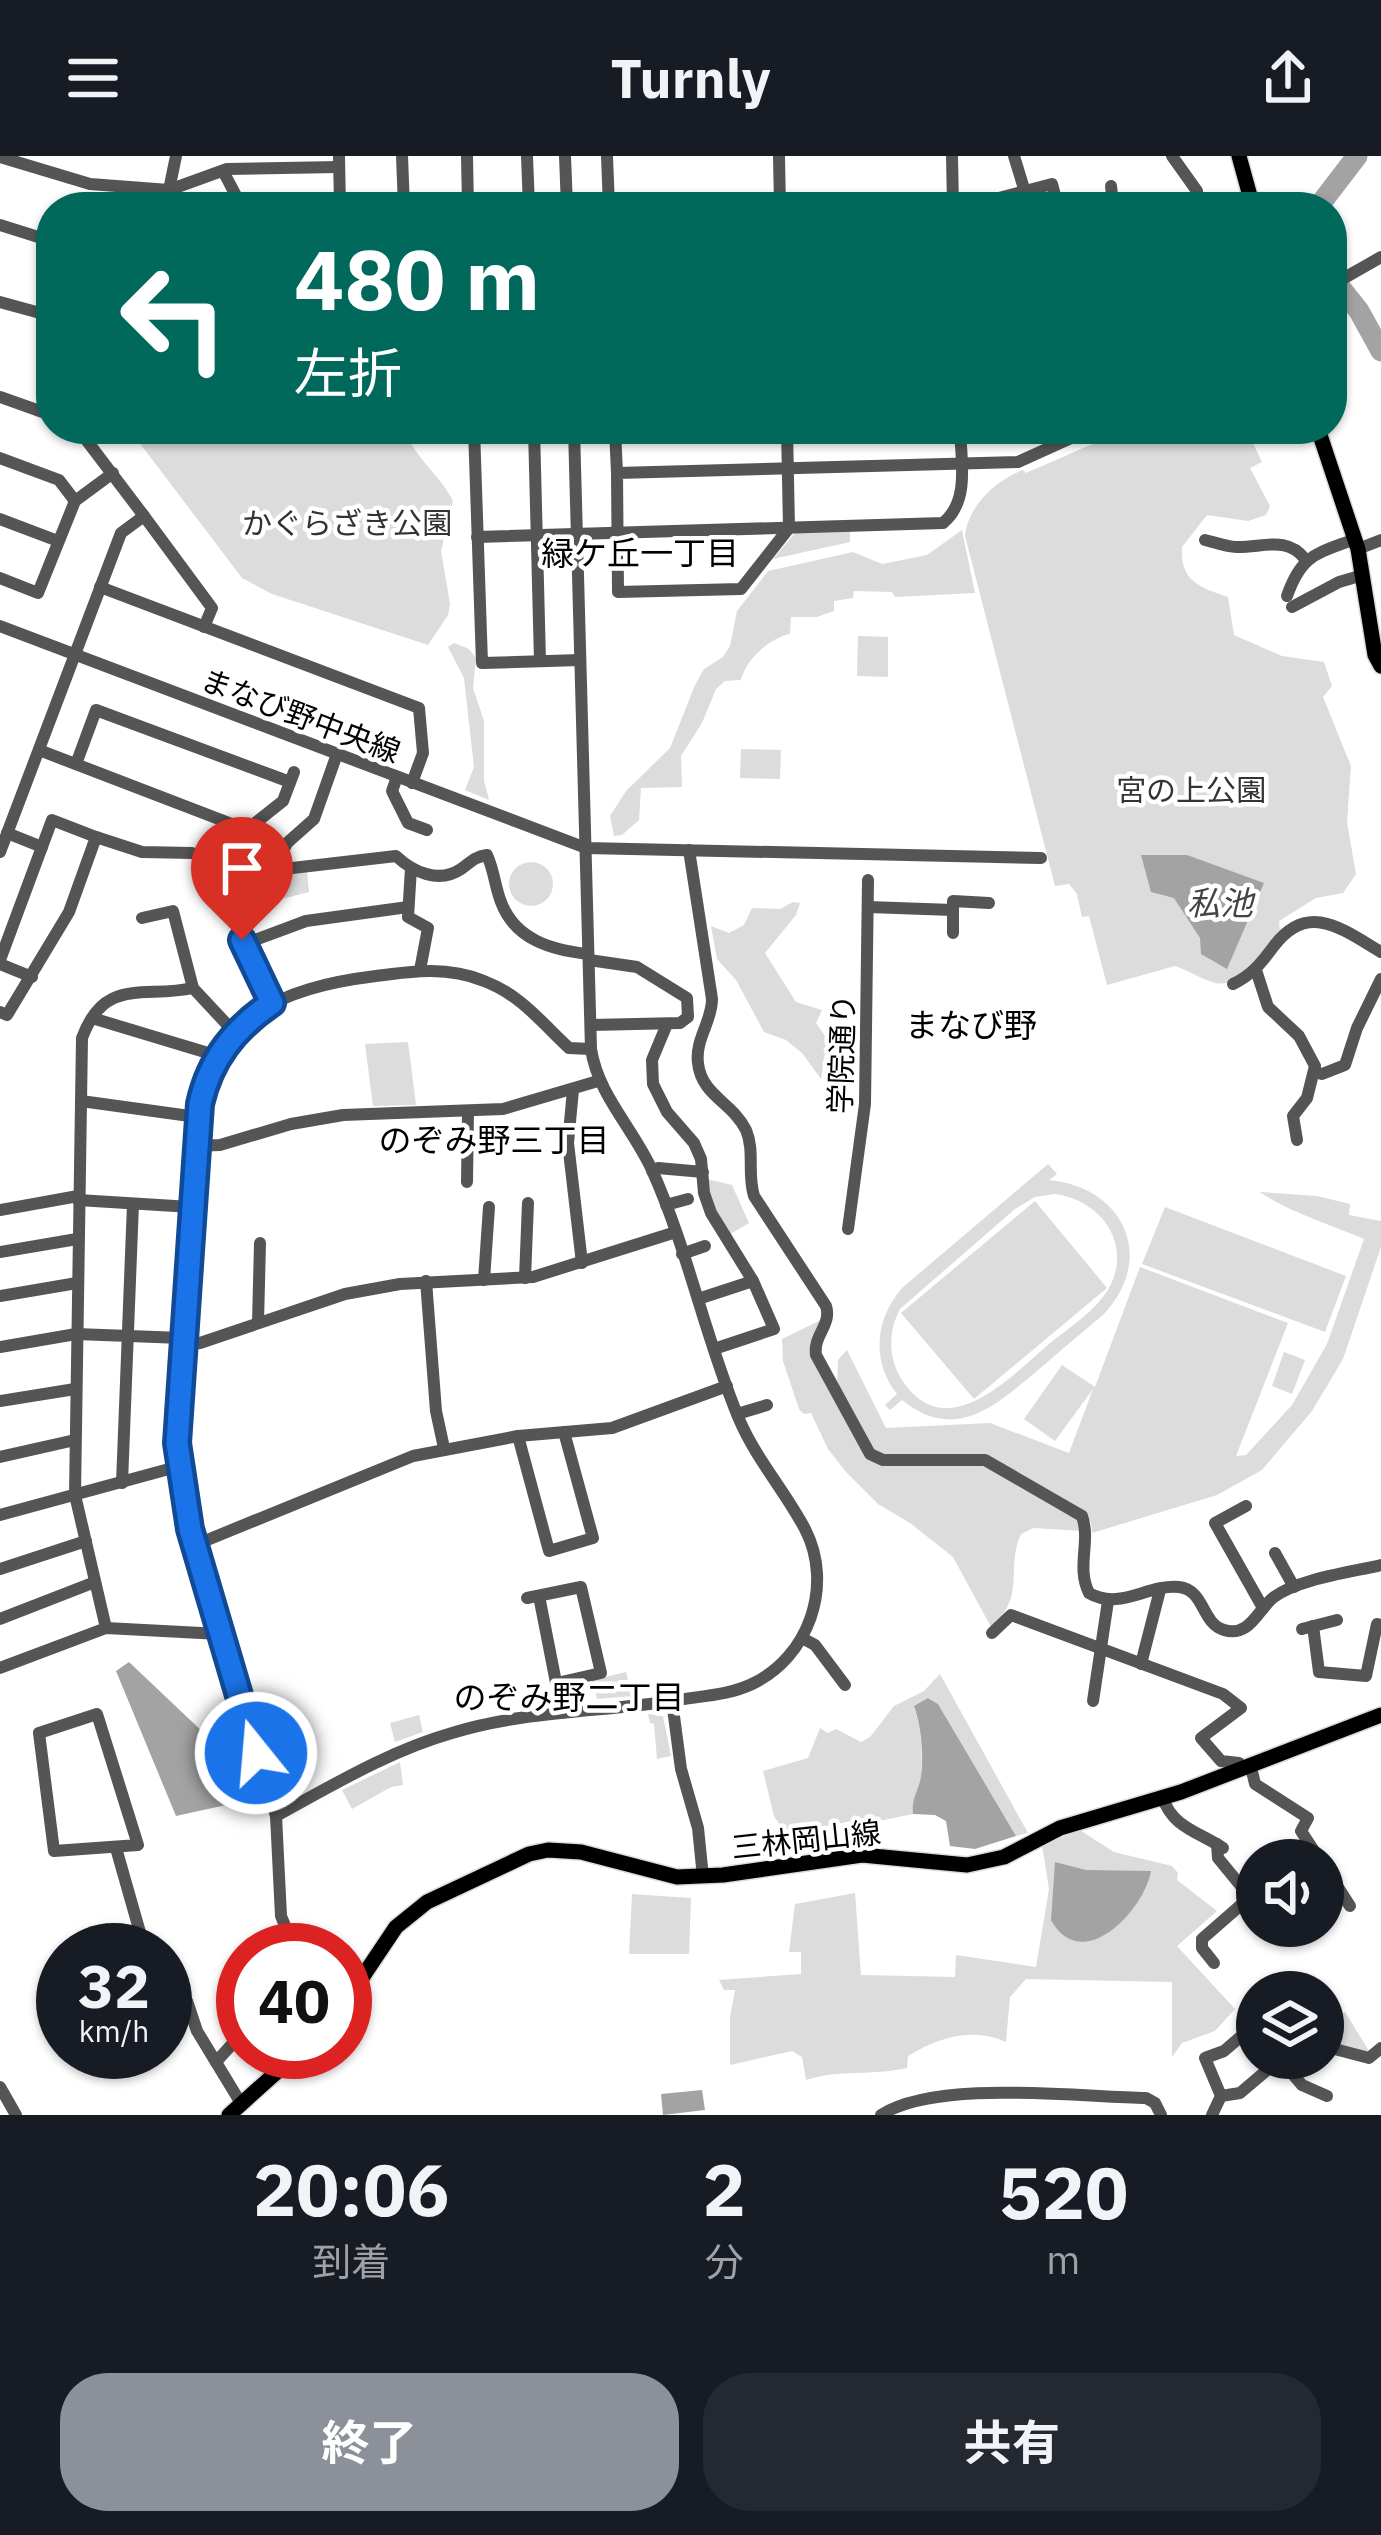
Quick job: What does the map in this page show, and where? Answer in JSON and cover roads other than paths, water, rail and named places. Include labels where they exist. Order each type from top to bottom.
[{"type":"main road","points":[[1239,156],[1249,192]]},
{"type":"main road","points":[[1323,444],[1356,544],[1375,655],[1381,666]]},
{"type":"main road","name":"三林岡山線","points":[[372,1962],[396,1927],[427,1902],[529,1854],[581,1852],[654,1874],[703,1877],[862,1855],[967,1865],[1004,1857],[1060,1828],[1163,1798],[1381,1715]]},
{"type":"main road","points":[[235,2110],[269,2079]]},
{"type":"street","points":[[169,190],[176,156]]},
{"type":"street","points":[[402,156],[403,192]]},
{"type":"street","points":[[467,156],[468,192]]},
{"type":"street","points":[[527,156],[528,192]]},
{"type":"street","points":[[565,156],[566,192]]},
{"type":"street","points":[[607,156],[608,192]]},
{"type":"street","points":[[779,156],[780,192]]},
{"type":"street","points":[[952,156],[953,192]]},
{"type":"street","points":[[1014,156],[1025,192],[1052,184],[1054,192]]},
{"type":"street","points":[[1172,156],[1196,191]]},
{"type":"street","points":[[0,157],[90,184],[169,190],[223,171],[339,162],[340,192]]},
{"type":"street","points":[[223,171],[234,192]]},
{"type":"street","points":[[1111,186],[1112,192]]},
{"type":"street","points":[[0,225],[36,236]]},
{"type":"street","points":[[1347,276],[1380,257]]},
{"type":"street","points":[[0,302],[36,312]]},
{"type":"street","points":[[0,398],[36,411]]},
{"type":"street","points":[[90,444],[212,608],[204,627]]},
{"type":"street","points":[[474,444],[482,663],[580,660]]},
{"type":"street","points":[[534,444],[540,661]]},
{"type":"street","points":[[276,1816],[417,1744],[500,1721],[672,1701],[753,1684],[785,1660],[802,1638],[816,1593],[811,1542],[737,1414],[652,1171],[598,1081],[591,1049],[574,444]]},
{"type":"street","points":[[615,444],[618,592],[741,589],[789,528],[787,444]]},
{"type":"street","points":[[477,537],[943,523],[958,505],[960,444]]},
{"type":"street","points":[[616,473],[1018,462],[1058,444]]},
{"type":"street","points":[[0,458],[59,480],[75,501]]},
{"type":"street","points":[[0,578],[38,593],[75,501],[113,473]]},
{"type":"street","points":[[0,852],[121,533],[144,515]]},
{"type":"street","points":[[0,519],[58,541]]},
{"type":"street","points":[[1204,540],[1237,548],[1259,542],[1286,546],[1298,550],[1305,560]]},
{"type":"street","points":[[1363,575],[1290,601],[1296,571],[1305,560],[1381,540]]},
{"type":"street","points":[[100,587],[418,708],[423,753],[412,783]]},
{"type":"street","name":"まなび野中央線","points":[[0,626],[586,848],[1041,858]]},
{"type":"street","points":[[32,976],[0,962],[52,820],[142,852],[192,853],[236,869],[250,831],[283,802],[292,777],[96,710],[76,764]]},
{"type":"street","points":[[39,750],[250,831]]},
{"type":"street","points":[[272,1003],[244,944],[244,926],[290,839],[314,819],[337,754]]},
{"type":"street","points":[[397,777],[392,790],[408,823],[427,830]]},
{"type":"street","points":[[7,833],[42,847]]},
{"type":"street","points":[[0,1012],[7,1015],[69,912],[96,837]]},
{"type":"street","points":[[688,850],[712,999],[711,1015],[698,1044],[700,1076],[745,1127],[754,1196],[826,1306],[828,1318],[815,1344],[816,1355],[870,1454],[883,1460],[985,1460],[1082,1516],[1086,1527],[1084,1586],[1094,1597],[1108,1601],[1177,1587],[1200,1600],[1212,1623],[1224,1630],[1245,1628],[1277,1595],[1294,1587],[1381,1565]]},
{"type":"street","points":[[275,870],[396,856],[431,875],[449,874],[487,855],[500,900],[516,927],[531,939],[555,950],[637,968],[687,998],[688,1018],[680,1023],[591,1025]]},
{"type":"street","points":[[411,868],[408,916],[428,928],[420,970]]},
{"type":"street","name":"学院通り","points":[[848,1229],[865,1104],[868,880]]},
{"type":"street","points":[[953,933],[953,901],[989,903]]},
{"type":"street","points":[[244,944],[306,921],[408,907]]},
{"type":"street","points":[[868,907],[953,910]]},
{"type":"street","points":[[142,918],[173,911],[193,988],[235,1033]]},
{"type":"street","points":[[1233,984],[1256,970],[1287,929],[1305,921],[1333,926],[1381,952]]},
{"type":"street","points":[[284,1923],[276,1816],[195,1545],[180,1466],[182,1342],[197,1117],[218,1056],[235,1033],[272,1003],[312,985],[420,970],[460,973],[488,982],[523,1002],[569,1048],[591,1049]]},
{"type":"street","points":[[1256,970],[1268,1007],[1306,1044],[1316,1072]]},
{"type":"street","points":[[1316,1072],[1345,1065],[1381,979]]},
{"type":"street","points":[[106,1628],[75,1495],[82,1038],[92,1018],[122,992],[193,988]]},
{"type":"street","points":[[92,1018],[218,1056]]},
{"type":"street","points":[[667,1024],[650,1075],[667,1112],[694,1143],[711,1214],[753,1281],[773,1329],[714,1348]]},
{"type":"street","points":[[1297,1140],[1293,1116],[1307,1099],[1309,1081],[1316,1072]]},
{"type":"street","points":[[195,1146],[220,1145],[326,1118],[518,1107],[598,1081]]},
{"type":"street","points":[[573,1090],[568,1143],[582,1263]]},
{"type":"street","points":[[81,1101],[197,1117]]},
{"type":"street","points":[[466,1182],[462,1159],[468,1111]]},
{"type":"street","points":[[652,1171],[704,1172]]},
{"type":"street","points":[[0,1210],[78,1198],[191,1207]]},
{"type":"street","points":[[665,1205],[688,1198]]},
{"type":"street","points":[[525,1278],[528,1203]]},
{"type":"street","points":[[122,1483],[133,1204]]},
{"type":"street","points":[[484,1280],[482,1227],[489,1207]]},
{"type":"street","points":[[0,1347],[76,1334],[182,1342],[345,1294],[426,1282],[525,1278],[676,1232]]},
{"type":"street","points":[[0,1252],[77,1239]]},
{"type":"street","points":[[258,1323],[253,1269],[260,1244]]},
{"type":"street","points":[[682,1254],[705,1246]]},
{"type":"street","points":[[698,1299],[753,1281]]},
{"type":"street","points":[[426,1282],[436,1411],[444,1448]]},
{"type":"street","points":[[0,1296],[77,1283]]},
{"type":"street","points":[[195,1545],[378,1467],[444,1448],[518,1436],[598,1431],[635,1422],[727,1386]]},
{"type":"street","points":[[0,1401],[74,1389]]},
{"type":"street","points":[[737,1414],[767,1405]]},
{"type":"street","points":[[518,1436],[549,1551],[593,1538],[564,1432]]},
{"type":"street","points":[[0,1457],[75,1440]]},
{"type":"street","points":[[0,1515],[180,1466]]},
{"type":"street","points":[[1246,1506],[1215,1523],[1226,1558],[1263,1608]]},
{"type":"street","points":[[0,1569],[86,1541]]},
{"type":"street","points":[[1275,1553],[1294,1587]]},
{"type":"street","points":[[0,1618],[95,1582]]},
{"type":"street","points":[[557,1683],[601,1673],[581,1587],[533,1597],[562,1713]]},
{"type":"street","points":[[1141,1664],[1160,1590]]},
{"type":"street","points":[[1093,1701],[1108,1601]]},
{"type":"street","points":[[992,1633],[1011,1615],[1210,1688],[1241,1708],[1202,1738],[1221,1761],[1247,1768],[1255,1784],[1308,1818],[1301,1831],[1306,1839]]},
{"type":"street","points":[[1337,1620],[1307,1628],[1314,1669],[1319,1672],[1366,1676],[1377,1624],[1381,1624]]},
{"type":"street","points":[[0,1668],[106,1628],[220,1634]]},
{"type":"street","points":[[802,1638],[815,1645],[845,1685]]},
{"type":"street","points":[[672,1701],[703,1877]]},
{"type":"street","points":[[97,1714],[138,1845],[116,1848],[53,1851],[39,1733],[97,1714]]},
{"type":"street","points":[[1163,1798],[1176,1822],[1220,1846],[1218,1858],[1250,1897],[1202,1939],[1202,1948],[1214,1963]]},
{"type":"street","points":[[116,1848],[138,1923]]},
{"type":"street","points":[[1344,1895],[1351,1906]]},
{"type":"street","points":[[192,2016],[216,2062]]},
{"type":"street","points":[[1212,2115],[1221,2096],[1205,2058],[1236,2041]]},
{"type":"street","points":[[1344,2051],[1369,2058],[1381,2048]]},
{"type":"street","points":[[223,2079],[235,2110]]},
{"type":"street","points":[[1221,2096],[1240,2093],[1256,2079]]},
{"type":"street","points":[[1297,2079],[1318,2096]]},
{"type":"street","points":[[0,2087],[16,2115]]},
{"type":"street","points":[[881,2115],[926,2097],[1146,2098],[1161,2115]]},
{"type":"water","name":"私池","points":[[1141,855],[1187,855],[1264,883],[1227,969],[1201,954],[1200,938],[1174,898],[1151,892]]},
{"type":"water","points":[[129,1662],[231,1753],[224,1783],[226,1805],[176,1816],[116,1671]]},
{"type":"water","points":[[928,1698],[938,1704],[1016,1836],[975,1849],[950,1846],[946,1821],[913,1814],[922,1759],[914,1706]]},
{"type":"water","points":[[1055,1862],[1086,1870],[1151,1871],[1124,1919],[1094,1940],[1079,1942],[1064,1936],[1051,1920]]},
{"type":"water","points":[[702,2090],[705,2110],[663,2115],[661,2094]]},
{"type":"waterway","points":[[1329,192],[1357,156]]},
{"type":"waterway","points":[[1347,296],[1381,351]]},
{"type":"district","name":"緑ケ丘一丁目","points":[[640,552]]},
{"type":"district","name":"まなび野","points":[[971,1024]]},
{"type":"district","name":"のぞみ野三丁目","points":[[494,1139]]},
{"type":"district","name":"のぞみ野二丁目","points":[[569,1696]]},
{"type":"park label","name":"かぐらざき公園","points":[[347,522]]},
{"type":"park label","name":"宮の上公園","points":[[1191,789]]}]
